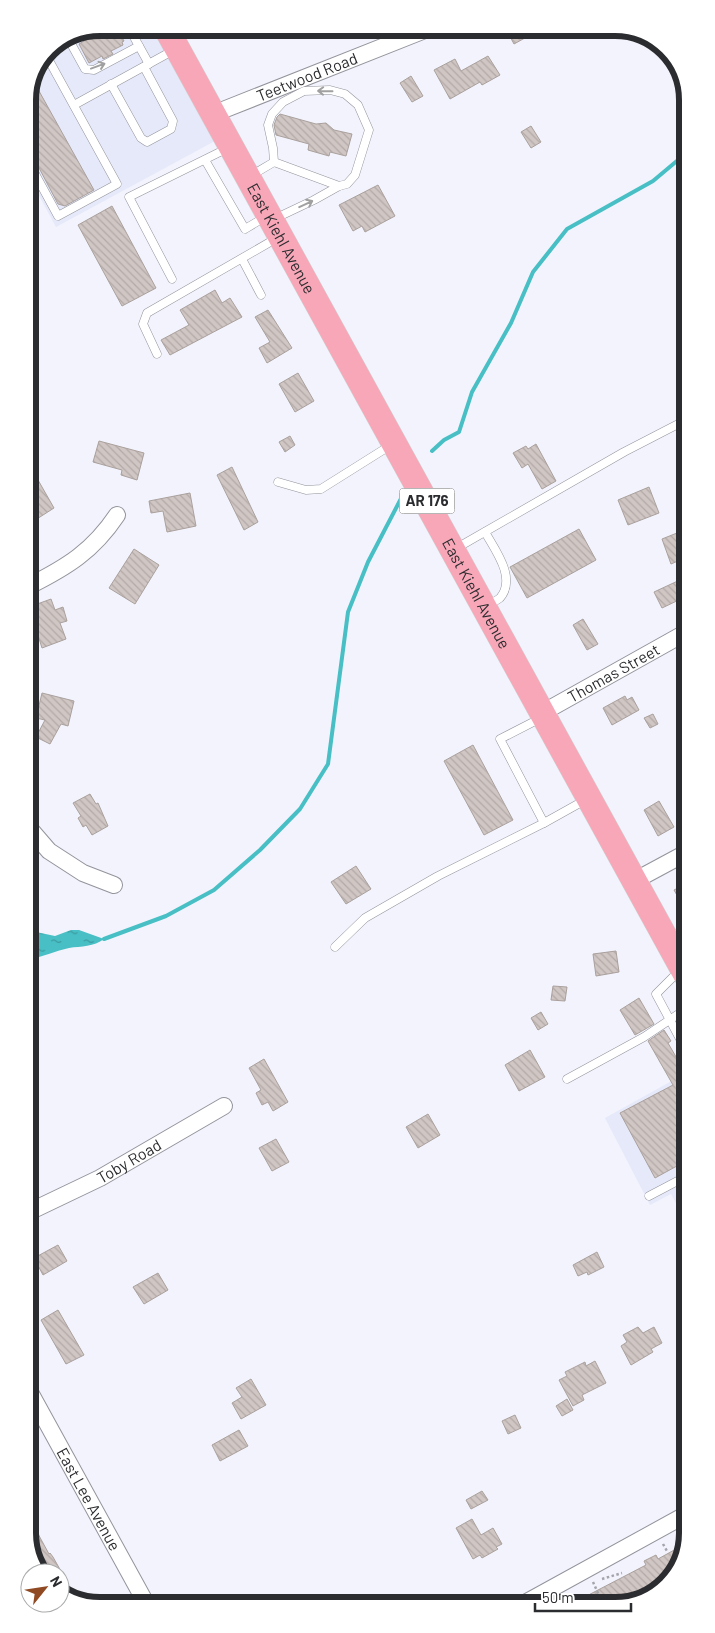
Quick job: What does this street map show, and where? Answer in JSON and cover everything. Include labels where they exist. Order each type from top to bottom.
[{"type":"main road","name":"East Kiehl Avenue","points":[[172,38],[634,881],[676,934]]},
{"type":"street","name":"Teetwood Road","points":[[213,114],[302,86],[412,36]]},
{"type":"street","points":[[36,582],[78,558],[95,544],[117,516]]},
{"type":"street","name":"Thomas Street","points":[[543,715],[679,636]]},
{"type":"street","points":[[36,836],[49,851],[83,873],[114,885]]},
{"type":"street","points":[[634,881],[679,857]]},
{"type":"street","name":"Toby Road","points":[[36,1209],[100,1178],[224,1106]]},
{"type":"street","name":"East Lee Avenue","points":[[36,1403],[143,1597]]},
{"type":"street","points":[[536,1597],[679,1519]]},
{"type":"lane","points":[[111,84],[141,138],[147,142],[171,129],[173,121],[133,36]]},
{"type":"lane","points":[[74,105],[146,65],[172,38]]},
{"type":"lane","points":[[71,44],[84,68],[94,70],[139,46]]},
{"type":"lane","points":[[36,176],[58,216],[117,184],[50,62]]},
{"type":"lane","points":[[205,160],[245,229],[274,223],[339,186],[347,184],[354,176],[369,130],[358,105],[345,94],[302,86],[282,102],[272,114],[268,125],[274,162]]},
{"type":"lane","points":[[172,279],[129,197],[232,146]]},
{"type":"lane","points":[[274,162],[339,186]]},
{"type":"lane","points":[[249,177],[274,162]]},
{"type":"lane","points":[[158,354],[143,324],[147,313],[242,259],[274,223]]},
{"type":"lane","points":[[242,259],[261,295]]},
{"type":"lane","points":[[453,550],[616,456],[679,424]]},
{"type":"lane","points":[[278,482],[306,490],[321,489],[395,443]]},
{"type":"lane","points":[[484,607],[499,599],[506,582],[502,561],[485,532]]},
{"type":"lane","points":[[543,715],[500,739],[544,823]]},
{"type":"lane","points":[[335,947],[365,918],[438,876],[544,823],[589,798]]},
{"type":"lane","points":[[679,975],[656,994],[679,1038]]},
{"type":"lane","points":[[567,1079],[644,1037],[679,1014]]},
{"type":"lane","points":[[649,1196],[679,1180]]},
{"type":"path","points":[[602,1579],[622,1573]]},
{"type":"path","points":[[597,1592],[600,1597]]},
{"type":"shaded area","points":[[100,36],[169,36],[226,135],[56,227],[36,190],[36,96],[43,72],[58,52],[80,40]]},
{"type":"shaded area","points":[[679,1077],[679,1208],[671,1194],[650,1205],[605,1118]]},
{"type":"water","points":[[71,930],[79,930],[104,939],[92,945],[69,948],[36,958],[36,932],[55,936]]},
{"type":"building","points":[[100,36],[121,36],[124,41],[122,42],[123,45],[111,51],[113,54],[103,59],[102,56],[89,63],[79,44],[90,38]]},
{"type":"building","points":[[510,36],[528,36],[514,44]]},
{"type":"building","points":[[488,56],[500,75],[482,85],[480,82],[450,99],[434,70],[455,59],[461,71]]},
{"type":"building","points":[[411,76],[423,96],[412,102],[400,83]]},
{"type":"building","points":[[37,88],[94,190],[65,206],[58,204],[36,162]]},
{"type":"building","points":[[280,114],[316,124],[326,123],[334,130],[352,134],[346,156],[330,152],[329,156],[308,150],[309,144],[276,135],[274,125]]},
{"type":"building","points":[[531,126],[541,142],[531,148],[521,132]]},
{"type":"building","points":[[378,185],[395,216],[365,232],[362,226],[353,231],[339,205]]},
{"type":"building","points":[[112,206],[156,288],[122,306],[78,225]]},
{"type":"building","points":[[215,290],[222,303],[230,298],[242,317],[170,355],[161,340],[189,325],[180,310]]},
{"type":"building","points":[[268,310],[292,348],[267,363],[259,348],[270,342],[255,317]]},
{"type":"building","points":[[298,373],[314,401],[295,412],[279,384]]},
{"type":"building","points":[[290,436],[295,445],[285,452],[279,442]]},
{"type":"building","points":[[99,441],[144,453],[137,480],[121,475],[122,470],[93,462]]},
{"type":"building","points":[[536,444],[556,481],[542,489],[528,464],[522,468],[513,453],[526,446],[528,449]]},
{"type":"building","points":[[232,467],[258,522],[244,530],[217,475]]},
{"type":"building","points":[[38,480],[54,508],[36,520],[36,481]]},
{"type":"building","points":[[649,487],[659,513],[628,525],[618,500]]},
{"type":"building","points":[[190,493],[196,526],[167,532],[163,511],[151,513],[149,501]]},
{"type":"building","points":[[579,529],[596,560],[527,598],[510,567]]},
{"type":"building","points":[[679,532],[679,561],[671,564],[662,539]]},
{"type":"building","points":[[134,549],[159,565],[135,604],[109,588]]},
{"type":"building","points":[[679,580],[679,600],[662,608],[654,592]]},
{"type":"building","points":[[51,599],[55,610],[63,607],[67,621],[60,623],[66,639],[42,648],[36,629],[36,604]]},
{"type":"building","points":[[583,619],[598,644],[587,650],[573,625]]},
{"type":"building","points":[[42,693],[74,701],[68,726],[61,724],[50,744],[36,737],[45,720],[36,718]]},
{"type":"building","points":[[625,696],[627,700],[632,697],[639,710],[612,725],[603,708]]},
{"type":"building","points":[[653,714],[658,724],[650,728],[644,718]]},
{"type":"building","points":[[473,745],[513,820],[484,835],[444,761]]},
{"type":"building","points":[[90,794],[96,804],[98,803],[108,826],[92,835],[86,825],[83,827],[78,818],[81,816],[73,803]]},
{"type":"building","points":[[659,801],[674,827],[658,836],[644,810]]},
{"type":"building","points":[[356,866],[371,889],[346,904],[331,882]]},
{"type":"building","points":[[679,888],[679,899],[674,890]]},
{"type":"building","points":[[616,951],[619,972],[596,976],[593,954]]},
{"type":"building","points":[[553,986],[567,987],[565,1001],[551,1000]]},
{"type":"building","points":[[639,998],[654,1024],[635,1035],[620,1010]]},
{"type":"building","points":[[541,1012],[548,1024],[538,1030],[531,1018]]},
{"type":"building","points":[[664,1030],[671,1041],[668,1043],[679,1062],[677,1064],[679,1068],[679,1165],[655,1178],[620,1113],[673,1085],[648,1041]]},
{"type":"building","points":[[530,1050],[545,1077],[519,1091],[505,1065]]},
{"type":"building","points":[[264,1059],[288,1102],[273,1111],[268,1102],[262,1105],[256,1093],[261,1090],[249,1068]]},
{"type":"building","points":[[428,1114],[440,1135],[418,1148],[406,1127]]},
{"type":"building","points":[[276,1139],[289,1162],[272,1171],[259,1148]]},
{"type":"building","points":[[58,1245],[67,1261],[43,1275],[36,1262],[36,1257]]},
{"type":"building","points":[[597,1252],[604,1267],[588,1275],[587,1272],[578,1276],[573,1265]]},
{"type":"building","points":[[158,1273],[168,1290],[144,1304],[133,1287]]},
{"type":"building","points":[[58,1310],[84,1355],[66,1364],[41,1320]]},
{"type":"building","points":[[638,1327],[643,1333],[654,1327],[662,1343],[651,1349],[653,1352],[631,1365],[621,1346],[627,1342],[623,1335]]},
{"type":"building","points":[[595,1361],[606,1383],[582,1395],[584,1400],[573,1406],[559,1380],[567,1376],[565,1372],[585,1362],[586,1366]]},
{"type":"building","points":[[251,1379],[266,1405],[241,1419],[232,1403],[242,1397],[236,1388]]},
{"type":"building","points":[[567,1399],[573,1410],[562,1416],[556,1406]]},
{"type":"building","points":[[515,1415],[521,1428],[508,1434],[502,1421]]},
{"type":"building","points":[[239,1430],[248,1446],[220,1461],[212,1445]]},
{"type":"building","points":[[482,1491],[488,1500],[471,1509],[466,1500]]},
{"type":"building","points":[[472,1519],[481,1535],[493,1528],[502,1544],[496,1547],[498,1549],[482,1558],[480,1555],[473,1559],[456,1528]]},
{"type":"building","points":[[36,1530],[49,1554],[56,1563],[44,1563],[37,1545]]},
{"type":"building","points":[[676,1549],[672,1561],[657,1581],[639,1592],[627,1596],[585,1597],[646,1565],[644,1561],[656,1555],[658,1559]]},
{"type":"waterway","points":[[432,451],[444,440],[459,432],[472,392],[511,323],[533,272],[567,229],[653,181],[679,159]]},
{"type":"waterway","points":[[104,939],[166,916],[214,890],[260,850],[300,809],[328,764],[348,612],[368,562],[407,487]]}]
